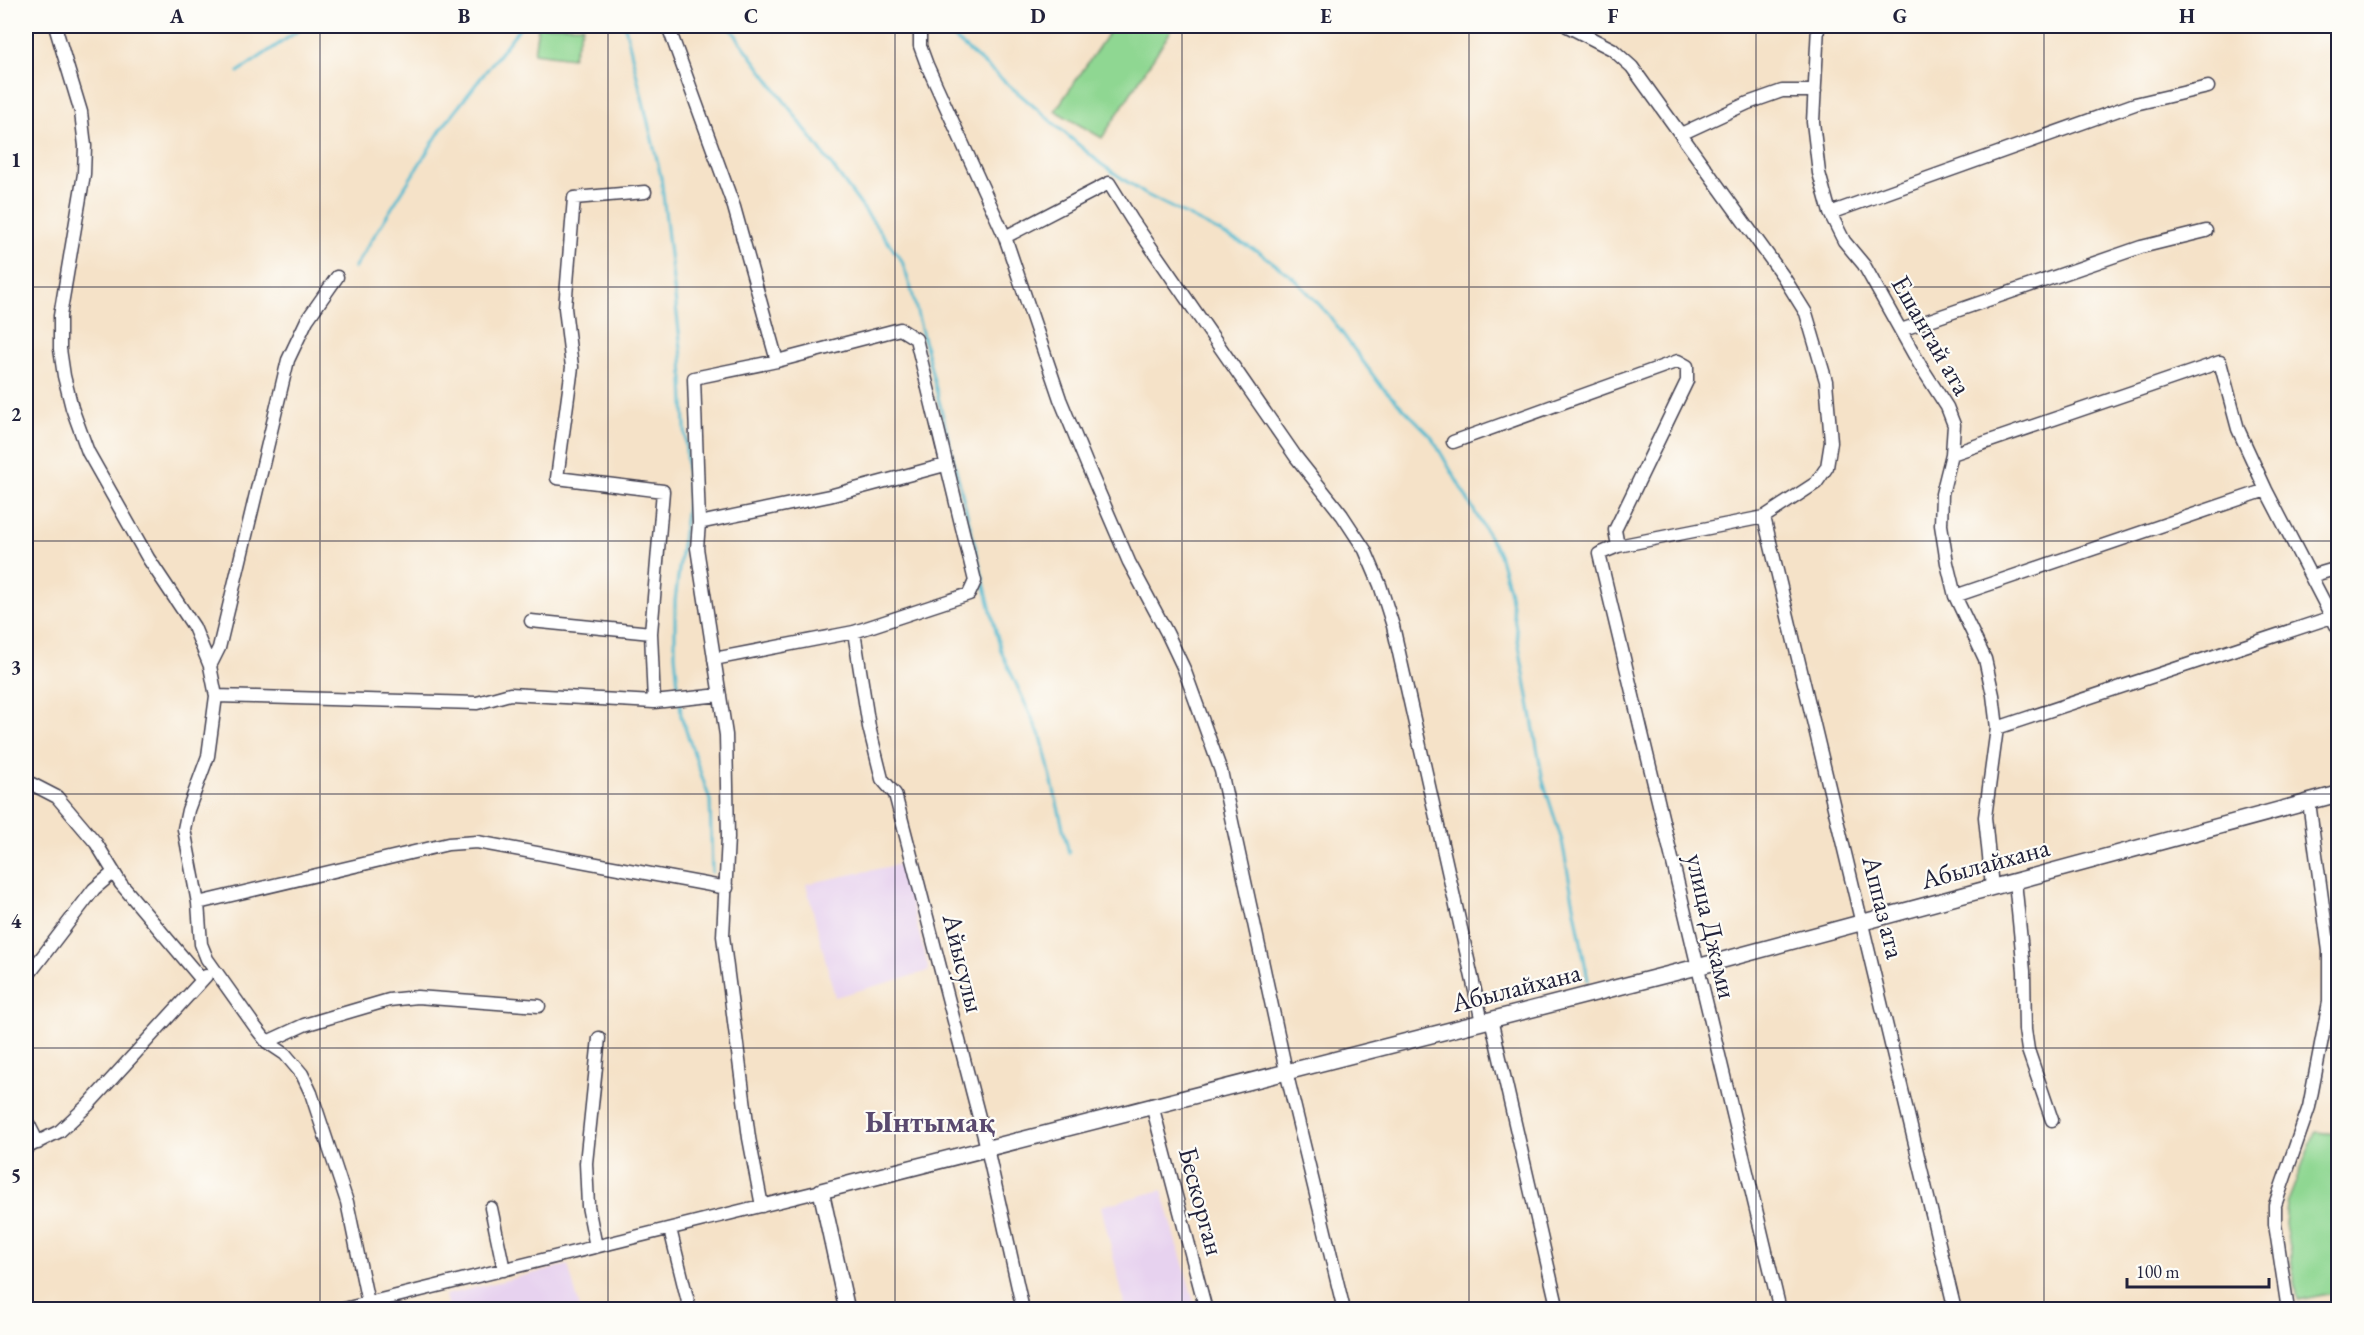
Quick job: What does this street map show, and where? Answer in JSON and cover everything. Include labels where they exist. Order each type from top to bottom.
[{"type":"main road","name":"Абылайхана","points":[[821,1191],[1697,967],[2338,794]]},
{"type":"main road","points":[[821,1191],[847,1310]]},
{"type":"street","points":[[54,26],[81,112],[85,146],[84,174],[60,316],[62,358],[72,408],[88,452],[148,558],[195,627],[210,666],[216,696],[208,756],[188,810],[184,829],[198,903],[201,944],[207,960],[267,1042],[285,1054],[302,1074],[311,1093],[347,1202],[363,1306]]},
{"type":"street","points":[[668,26],[734,207],[777,361]]},
{"type":"street","points":[[920,26],[920,46],[927,65],[1005,237],[1068,418],[1129,562],[1167,633],[1205,723],[1221,771],[1286,1071],[1344,1310]]},
{"type":"street","points":[[1453,442],[1678,361],[1687,366],[1687,381],[1616,530],[1618,546],[1764,517],[1816,483],[1827,467],[1831,442],[1826,381],[1806,313],[1783,276],[1632,67],[1612,49],[1567,26]]},
{"type":"street","name":"Ешантай ата","points":[[1818,26],[1813,122],[1818,164],[1830,213],[1844,241],[1864,264],[1947,407],[1954,425],[1952,454],[1942,494],[1941,525],[1955,596],[1984,658],[1994,695],[1997,728],[1985,817],[1992,887]]},
{"type":"street","points":[[1830,213],[2135,104],[2208,87]]},
{"type":"street","points":[[1681,134],[1748,103],[1782,91],[1815,91]]},
{"type":"street","points":[[1005,237],[1109,183],[1132,220],[1296,457],[1342,515],[1365,550],[1380,585],[1393,626],[1558,1310]]},
{"type":"street","points":[[645,192],[574,198],[565,308],[572,367],[557,478],[663,491],[651,633],[654,702]]},
{"type":"street","points":[[1901,330],[2141,247],[2206,231]]},
{"type":"street","points":[[210,666],[219,648],[288,360],[308,320],[337,277]]},
{"type":"street","points":[[714,659],[854,632],[969,594],[975,581],[915,339],[900,329],[777,361],[694,378],[699,523],[697,549],[714,659],[720,695],[726,735],[727,888],[723,936],[749,1138],[762,1206]]},
{"type":"street","points":[[1952,454],[2220,362],[2238,429],[2266,490],[2338,629]]},
{"type":"street","points":[[699,523],[830,496],[945,465]]},
{"type":"street","points":[[1955,596],[2266,490]]},
{"type":"street","name":"Аппаз ата","points":[[1764,517],[1955,1310]]},
{"type":"street","name":"улица Джами","points":[[1618,546],[1599,554],[1780,1310]]},
{"type":"street","points":[[2311,576],[2338,568]]},
{"type":"street","points":[[1997,728],[2332,617]]},
{"type":"street","points":[[531,621],[651,633]]},
{"type":"street","name":"Айысулы","points":[[854,632],[871,738],[882,778],[895,794],[987,1148],[1023,1310]]},
{"type":"street","points":[[216,696],[477,703],[510,694],[654,702],[720,695]]},
{"type":"street","points":[[26,781],[57,797],[96,843],[121,884],[202,980]]},
{"type":"street","points":[[2288,1310],[2275,1224],[2275,1205],[2309,1107],[2334,1001],[2309,802]]},
{"type":"street","points":[[198,903],[448,844],[477,842],[727,888]]},
{"type":"street","points":[[26,978],[94,889],[114,872]]},
{"type":"street","points":[[2015,881],[2024,971],[2025,1030],[2028,1050],[2052,1120]]},
{"type":"street","points":[[26,1148],[60,1131],[88,1106],[213,968]]},
{"type":"street","points":[[267,1042],[304,1025],[389,1000],[417,998],[539,1006]]},
{"type":"street","points":[[596,1247],[588,1206],[586,1163],[599,1038]]},
{"type":"street","name":"Бескорган","points":[[1152,1105],[1206,1310]]},
{"type":"street","points":[[26,1119],[38,1143]]},
{"type":"street","points":[[340,1310],[821,1191]]},
{"type":"street","points":[[491,1208],[504,1269]]},
{"type":"street","points":[[670,1229],[690,1310]]},
{"type":"shaded area","points":[[901,864],[929,971],[835,997],[806,884]]},
{"type":"shaded area","points":[[1162,1190],[1196,1309],[1126,1309],[1101,1206]]},
{"type":"shaded area","points":[[568,1265],[580,1309],[448,1309],[445,1295]]},
{"type":"green space","points":[[538,26],[583,26],[572,58],[534,53]]},
{"type":"green space","points":[[1113,26],[1174,26],[1102,138],[1055,111]]},
{"type":"green space","points":[[2315,1132],[2338,1134],[2338,1292],[2298,1300],[2285,1224],[2287,1204]]},
{"type":"waterway","points":[[238,72],[305,26]]},
{"type":"waterway","points":[[354,268],[442,128],[521,26]]},
{"type":"waterway","points":[[625,26],[661,177],[682,357],[688,497],[675,601],[675,655],[679,695]]},
{"type":"waterway","points":[[729,26],[902,261],[912,292],[1001,651],[1042,740],[1069,853]]},
{"type":"waterway","points":[[940,26],[1101,164],[1145,194],[1259,252],[1295,279],[1328,314],[1381,386],[1431,436],[1499,554],[1509,589],[1543,781],[1562,841],[1588,980]]},
{"type":"waterway","points":[[680,701],[681,716],[710,800],[712,872]]},
{"type":"district","name":"Ынтымақ","points":[[930,1121]]}]
